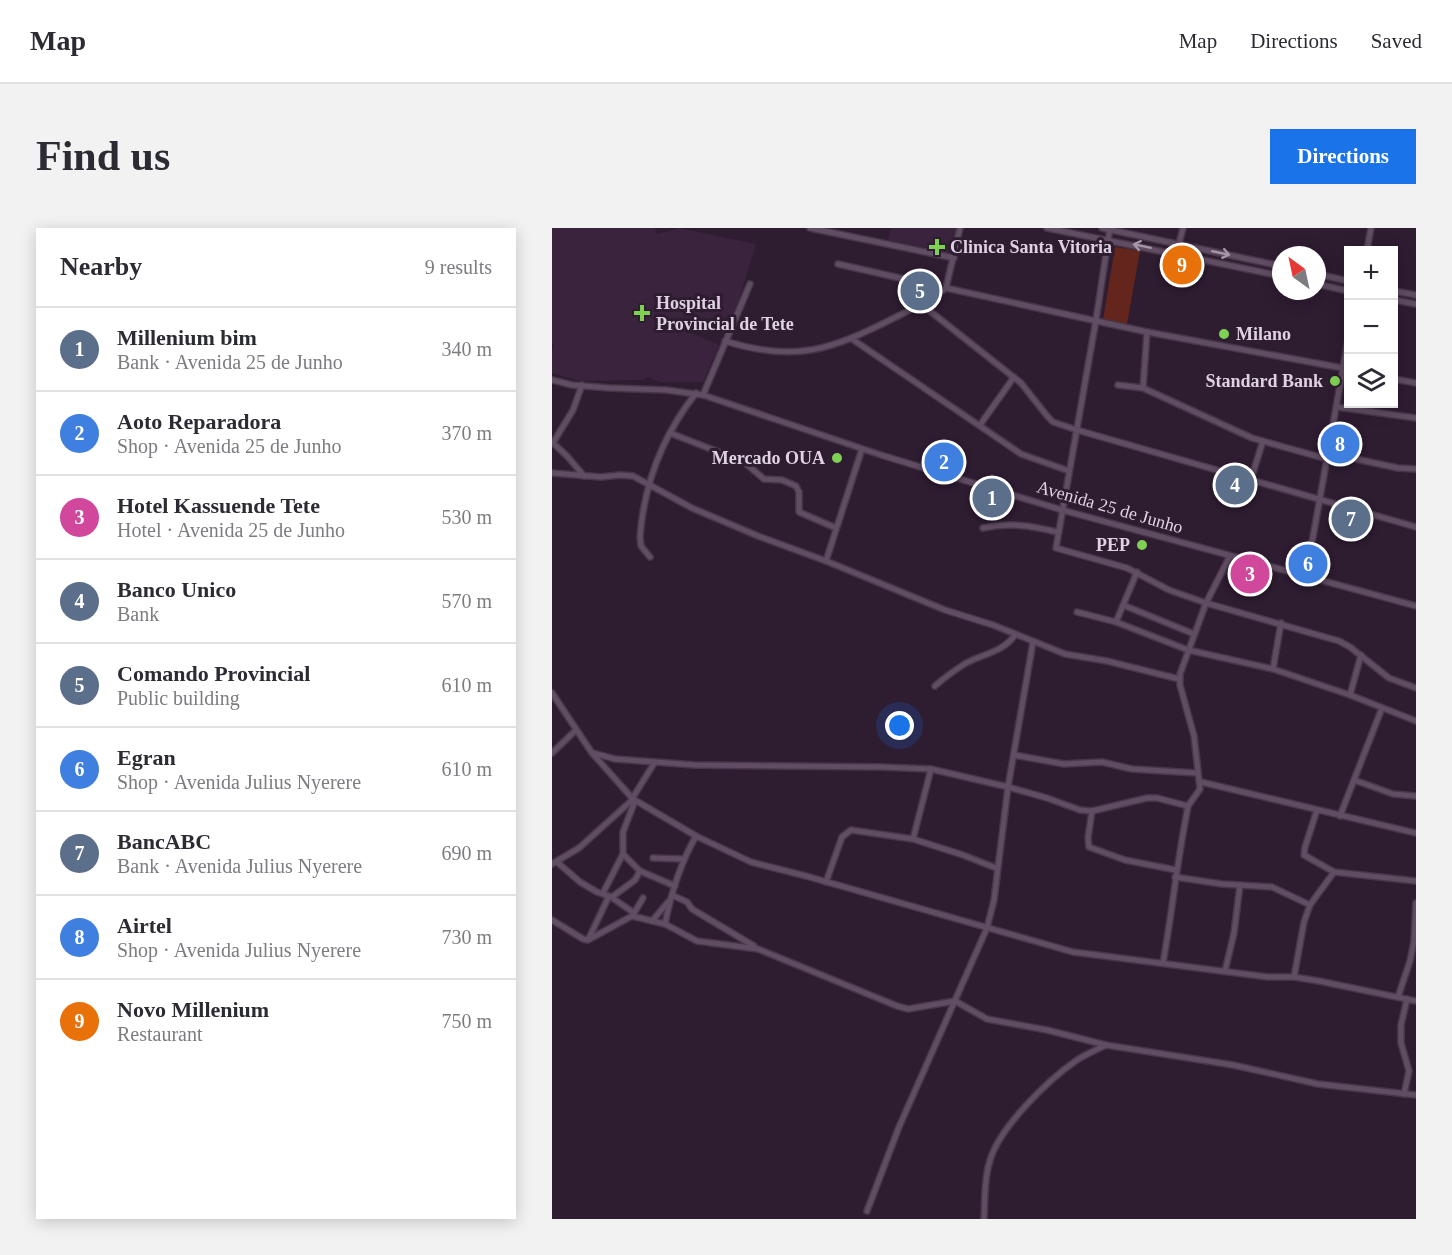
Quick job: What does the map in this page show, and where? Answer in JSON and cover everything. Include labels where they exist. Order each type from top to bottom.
[{"type":"street","points":[[810,228],[954,258]]},
{"type":"street","points":[[725,341],[765,352],[792,353],[822,349],[852,339],[921,304],[946,288],[960,228]]},
{"type":"street","points":[[1047,228],[1272,274]]},
{"type":"street","points":[[1102,228],[1272,264]]},
{"type":"street","points":[[1179,244],[1183,228]]},
{"type":"street","points":[[1368,246],[1371,228]]},
{"type":"street","points":[[1109,229],[1096,320],[1055,546],[1058,550],[1137,572],[1169,590],[1206,603],[1339,641],[1361,655],[1389,678],[1416,688]]},
{"type":"street","points":[[838,264],[922,283],[938,294]]},
{"type":"street","points":[[1326,276],[1344,280]]},
{"type":"street","points":[[650,557],[641,546],[640,537],[649,483],[658,456],[670,433],[700,394],[750,284]]},
{"type":"street","points":[[1326,286],[1344,290]]},
{"type":"street","points":[[946,288],[1147,332],[1344,369]]},
{"type":"street","points":[[1398,292],[1416,295]]},
{"type":"street","points":[[1398,301],[1416,304]]},
{"type":"street","points":[[921,304],[1014,377],[1053,422],[1416,527]]},
{"type":"street","points":[[1143,388],[1147,332]]},
{"type":"street","points":[[852,339],[1021,454],[1069,471]]},
{"type":"street","points":[[980,425],[1014,377]]},
{"type":"street","points":[[1304,576],[1344,377]]},
{"type":"street","name":"Avenida 25 de Junho","points":[[552,380],[582,386],[700,394],[862,449],[1062,510],[1416,606]]},
{"type":"street","points":[[1398,380],[1416,383]]},
{"type":"street","points":[[582,386],[573,410],[553,443],[584,476]]},
{"type":"street","points":[[1118,386],[1143,388],[1263,441],[1328,456],[1416,469]]},
{"type":"street","points":[[1337,406],[1416,418]]},
{"type":"street","points":[[670,433],[744,462],[764,479],[782,480],[796,486],[799,492],[799,512],[836,528]]},
{"type":"street","points":[[1251,479],[1263,441]]},
{"type":"street","points":[[826,561],[862,449]]},
{"type":"street","points":[[552,473],[601,477],[626,475],[649,483],[692,508],[758,537],[826,561],[945,610],[993,625],[1077,657],[1107,661],[1179,679]]},
{"type":"street","points":[[1065,495],[1078,499]]},
{"type":"street","points":[[983,528],[1018,525],[1058,532]]},
{"type":"street","points":[[1163,963],[1171,920],[1176,870],[1188,807],[1197,795],[1201,782],[1197,773],[1194,736],[1179,679],[1206,603],[1230,556]]},
{"type":"street","points":[[1116,622],[1137,572]]},
{"type":"street","points":[[1123,605],[1194,634]]},
{"type":"street","points":[[1077,612],[1116,622],[1188,650],[1273,669],[1350,695],[1416,721]]},
{"type":"street","points":[[1273,669],[1281,623]]},
{"type":"street","points":[[935,686],[967,663],[996,651],[1010,642],[1015,635]]},
{"type":"street","points":[[867,1211],[899,1127],[987,928],[994,900],[996,868],[1008,787],[1033,642]]},
{"type":"street","points":[[1350,695],[1361,655]]},
{"type":"street","points":[[552,693],[592,753],[634,800],[696,836],[751,862],[1073,952],[1268,977],[1294,977],[1416,1001]]},
{"type":"street","points":[[1340,816],[1382,708]]},
{"type":"street","points":[[552,753],[576,730]]},
{"type":"street","points":[[592,753],[615,759],[727,766],[931,769],[1008,787],[1080,810],[1092,811],[1148,798],[1157,798],[1188,807]]},
{"type":"street","points":[[1014,755],[1064,764],[1102,762],[1132,769],[1197,773]]},
{"type":"street","points":[[588,940],[608,896],[623,854],[622,832],[634,800],[655,762]]},
{"type":"street","points":[[913,839],[931,769]]},
{"type":"street","points":[[1354,780],[1393,794],[1416,796]]},
{"type":"street","points":[[1201,782],[1416,833]]},
{"type":"street","points":[[634,800],[579,848],[554,863],[580,882],[608,896],[633,915],[665,924],[697,940],[758,949]]},
{"type":"street","points":[[1317,810],[1303,853],[1334,872],[1416,881]]},
{"type":"street","points":[[1092,811],[1089,847],[1125,860],[1176,870]]},
{"type":"street","points":[[826,882],[842,837],[852,830],[913,839],[996,868]]},
{"type":"street","points":[[652,921],[672,895],[683,859],[696,836]]},
{"type":"street","points":[[623,854],[640,871],[675,886]]},
{"type":"street","points":[[653,858],[683,859]]},
{"type":"street","points":[[608,896],[635,880],[640,871]]},
{"type":"street","points":[[1294,977],[1304,922],[1310,905],[1334,872]]},
{"type":"street","points":[[1175,877],[1272,887],[1310,905]]},
{"type":"street","points":[[1225,972],[1234,933],[1240,885]]},
{"type":"street","points":[[672,895],[687,902],[692,909],[758,949],[908,1009],[955,1001],[987,1019],[1047,1030],[1106,1045],[1233,1065],[1318,1084],[1416,1095]]},
{"type":"street","points":[[552,920],[582,939],[588,940],[633,915],[643,898]]},
{"type":"street","points":[[665,924],[668,902]]},
{"type":"street","points":[[1398,997],[1410,961],[1416,928],[1416,903]]},
{"type":"street","points":[[1404,1094],[1409,1071],[1401,1042],[1401,1025],[1407,999]]},
{"type":"street","points":[[984,1219],[989,1163],[993,1151],[1005,1133],[1024,1107],[1069,1067],[1086,1054],[1106,1045]]},
{"type":"shaded area","name":"Hospital Provincial de Tete","points":[[552,228],[655,228],[657,234],[679,228],[756,244],[738,303],[723,331],[696,321],[691,333],[719,345],[703,382],[659,382],[648,377],[643,380],[580,381],[552,373],[554,344],[552,343]]},
{"type":"shaded area","name":"Clinica Santa Vitoria","points":[[891,228],[958,228],[952,253],[888,240]]},
{"type":"shaded area","points":[[1115,247],[1140,251],[1127,324],[1103,320]]},
{"type":"place","name":"Clinica Santa Vitoria","points":[[937,247]]},
{"type":"place","name":"Novo Millenium","points":[[1182,265]]},
{"type":"place","name":"Comando Provincial","points":[[920,291]]},
{"type":"place","name":"Hospital Provincial de Tete","points":[[642,313]]},
{"type":"place","name":"Milano","points":[[1224,334]]},
{"type":"place","name":"Standard Bank","points":[[1335,381]]},
{"type":"place","name":"Airtel","points":[[1340,444]]},
{"type":"place","name":"Mercado OUA","points":[[837,458]]},
{"type":"place","name":"Aoto Reparadora","points":[[944,462]]},
{"type":"place","name":"Banco Unico","points":[[1235,485]]},
{"type":"place","name":"Millenium bim","points":[[992,498]]},
{"type":"place","name":"BancABC","points":[[1351,519]]},
{"type":"place","name":"PEP","points":[[1142,545]]},
{"type":"place","name":"Egran","points":[[1308,564]]},
{"type":"place","name":"Hotel Kassuende Tete","points":[[1250,574]]}]
